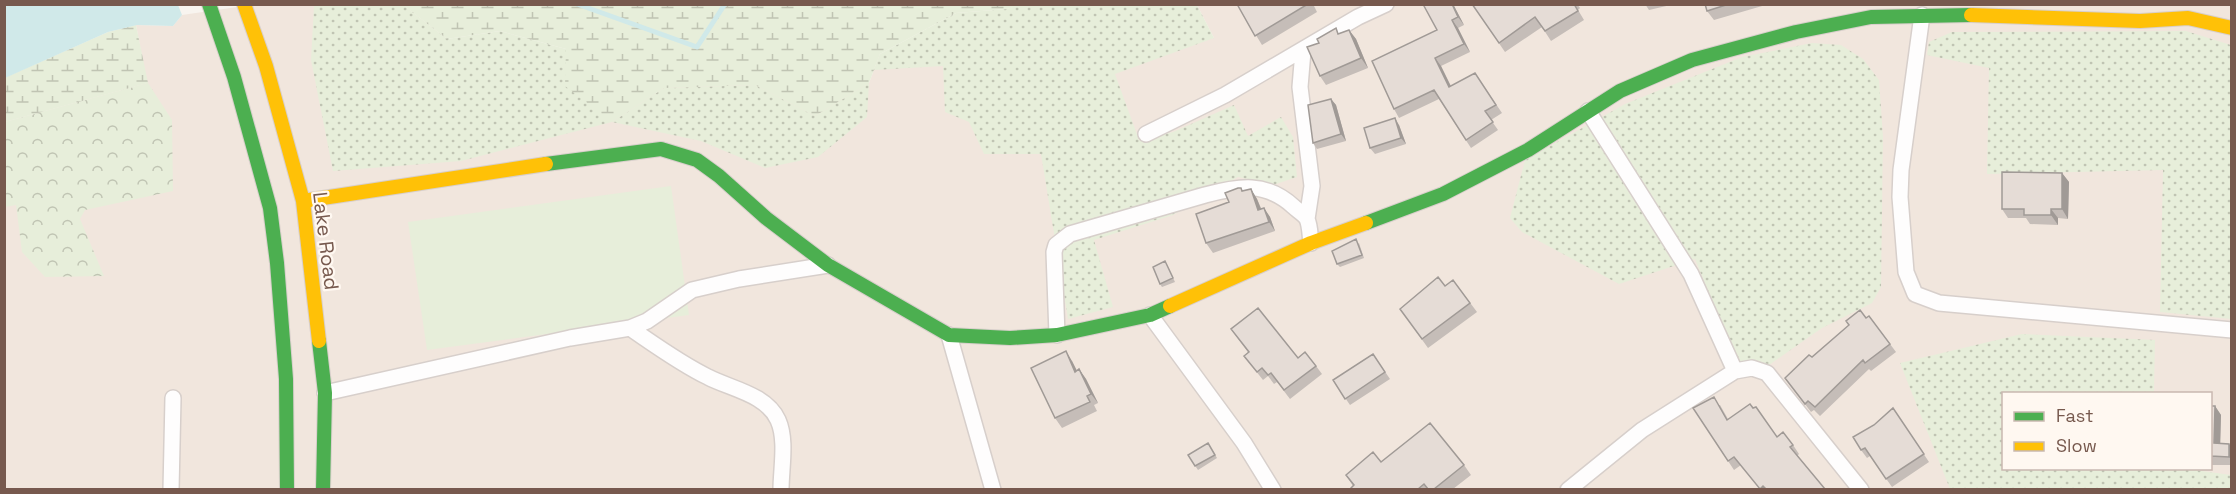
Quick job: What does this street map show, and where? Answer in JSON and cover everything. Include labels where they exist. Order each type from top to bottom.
[{"type":"street","points":[[1146,134],[1225,94],[1303,51],[1358,17],[1386,4]]},
{"type":"street","name":"Lake Road","points":[[245,5],[266,66],[303,201],[324,393],[323,489]]},
{"type":"street","points":[[210,7],[234,77],[270,208],[277,263],[286,379],[287,489]]},
{"type":"street","points":[[303,201],[611,154],[661,149],[697,160],[719,176],[766,218],[828,264],[889,302],[949,335],[1010,338],[1057,335],[1150,315],[1311,243],[1443,194],[1528,150],[1620,91],[1692,60],[1828,24],[1871,17],[1978,10],[2140,21],[2189,11],[2232,28]]},
{"type":"street","points":[[1922,15],[1901,170],[1900,197],[1906,272],[1915,294],[1939,303],[2232,330]]},
{"type":"street","points":[[1303,51],[1300,87],[1312,186],[1307,219],[1311,243]]},
{"type":"street","points":[[1588,111],[1691,274],[1735,371]]},
{"type":"street","points":[[1057,335],[1054,252],[1056,245],[1070,234],[1216,192],[1249,187],[1269,190],[1285,198],[1307,219]]},
{"type":"street","points":[[324,393],[570,338],[630,328],[648,321],[692,290],[828,264]]},
{"type":"street","points":[[1150,315],[1244,443],[1273,489]]},
{"type":"street","points":[[630,328],[708,378],[753,396],[766,406],[778,422],[782,442],[781,489]]},
{"type":"street","points":[[949,335],[993,489]]},
{"type":"street","points":[[1568,489],[1642,430],[1735,371],[1752,368],[1767,373],[1861,489]]},
{"type":"street","points":[[171,489],[173,398]]},
{"type":"shaded area","points":[[251,5],[403,5],[447,39],[869,83],[880,54],[1214,38],[1197,5],[2231,5],[2231,489],[5,490],[5,122],[147,83],[136,25],[173,26],[182,15]]},
{"type":"green space","points":[[1021,4],[1197,5],[1214,38],[1115,74],[1139,140],[1173,132],[1234,105],[1248,136],[1281,117],[1293,137],[1297,177],[1273,185],[1238,177],[1173,215],[1094,240],[1113,307],[1068,319],[1041,154],[984,154],[969,122],[945,112],[943,66],[874,70],[880,54],[956,13],[1007,9]]},
{"type":"green space","points":[[314,5],[403,5],[447,39],[500,31],[566,49],[612,122],[461,161],[333,171],[311,60]]},
{"type":"green space","points":[[403,5],[1021,5],[1007,9],[956,13],[880,54],[869,83],[815,116],[755,85],[664,88],[612,122],[565,86],[566,49],[500,31],[447,39]]},
{"type":"green space","points":[[136,25],[148,83],[5,122],[4,78],[108,32]]},
{"type":"green space","points":[[2186,31],[2231,45],[2231,319],[2160,312],[2163,170],[1987,174],[1989,68],[1927,55],[1929,42],[1952,32]]},
{"type":"green space","points":[[1812,43],[1841,45],[1863,59],[1879,80],[1883,137],[1881,287],[1872,303],[1822,328],[1759,372],[1738,365],[1695,259],[1619,284],[1522,232],[1510,218],[1525,160],[1625,104],[1742,57]]},
{"type":"green space","points":[[148,83],[172,120],[173,191],[85,210],[80,219],[104,276],[45,277],[22,252],[16,205],[5,207],[5,122]]},
{"type":"green space","points":[[869,83],[867,117],[818,157],[765,168],[701,141],[612,122],[664,88],[755,85],[815,116]]},
{"type":"green space","points":[[671,186],[689,315],[427,350],[408,222]]},
{"type":"green space","points":[[2022,334],[2155,340],[2154,392],[2002,392],[2002,470],[2195,470],[2231,475],[2231,489],[1950,489],[1900,363]]},
{"type":"water","points":[[4,5],[178,5],[182,15],[173,26],[137,25],[108,32],[5,78]]},
{"type":"building","points":[[1237,4],[1308,4],[1255,36]]},
{"type":"building","points":[[1426,4],[1452,4],[1458,17],[1452,20],[1464,44],[1435,58],[1449,87],[1475,73],[1496,105],[1485,111],[1493,122],[1466,140],[1434,90],[1394,109],[1372,61],[1437,30],[1424,6]]},
{"type":"building","points":[[1472,4],[1574,4],[1578,11],[1545,31],[1535,17],[1499,43]]},
{"type":"building","points":[[1705,4],[1729,4],[1707,11]]},
{"type":"building","points":[[1336,28],[1338,34],[1349,30],[1361,58],[1320,76],[1307,47],[1319,43],[1317,39]]},
{"type":"building","points":[[1331,99],[1341,134],[1313,143],[1308,105]]},
{"type":"building","points":[[1395,118],[1401,138],[1370,148],[1364,128]]},
{"type":"building","points":[[2002,172],[2062,173],[2062,209],[2051,209],[2051,215],[2024,215],[2024,209],[2002,209]]},
{"type":"building","points":[[1238,188],[1242,191],[1251,189],[1258,210],[1264,208],[1269,222],[1206,243],[1196,214],[1229,202],[1225,193]]},
{"type":"building","points":[[1356,239],[1362,255],[1337,264],[1332,251]]},
{"type":"building","points":[[1165,261],[1173,278],[1160,284],[1153,267]]},
{"type":"building","points":[[1438,277],[1445,286],[1453,280],[1470,303],[1422,339],[1400,309]]},
{"type":"building","points":[[1258,308],[1298,358],[1305,352],[1316,366],[1284,390],[1271,373],[1268,375],[1262,368],[1257,372],[1244,356],[1249,352],[1231,329]]},
{"type":"building","points":[[1860,310],[1866,318],[1869,316],[1890,344],[1865,363],[1863,360],[1815,407],[1808,401],[1805,404],[1785,378],[1809,355],[1812,357],[1849,325],[1846,321]]},
{"type":"building","points":[[1066,351],[1075,372],[1079,369],[1091,394],[1087,396],[1090,402],[1055,418],[1031,368]]},
{"type":"building","points":[[1373,354],[1385,372],[1345,399],[1333,380]]},
{"type":"building","points":[[1714,397],[1727,420],[1750,404],[1753,408],[1756,407],[1777,437],[1783,432],[1793,445],[1790,447],[1825,489],[1766,489],[1763,486],[1760,489],[1734,457],[1728,461],[1693,408]]},
{"type":"building","points":[[2212,406],[2215,406],[2214,443],[2229,444],[2229,457],[2212,456]]},
{"type":"building","points":[[1893,408],[1924,454],[1886,479],[1865,448],[1861,450],[1853,437],[1874,425]]},
{"type":"building","points":[[1430,423],[1464,465],[1434,489],[1428,489],[1424,484],[1418,489],[1350,489],[1354,485],[1346,475],[1373,452],[1381,462]]},
{"type":"building","points":[[1208,443],[1215,455],[1195,466],[1188,455]]},
{"type":"waterway","points":[[577,4],[697,47],[725,4]]},
{"type":"traffic: fast","points":[[209,4],[234,77],[270,208],[277,263],[286,379],[287,490]]},
{"type":"traffic: fast","points":[[1366,223],[1443,194],[1528,150],[1620,91],[1692,60],[1796,32],[1871,17],[1971,15]]},
{"type":"traffic: fast","points":[[546,164],[661,149],[697,160],[719,176],[766,218],[828,265],[949,335],[1010,338],[1057,335],[1150,315],[1170,306]]},
{"type":"traffic: fast","points":[[319,341],[325,393],[323,490]]},
{"type":"traffic: slow","points":[[244,4],[266,66],[303,201],[319,341]]},
{"type":"traffic: slow","points":[[1971,15],[2140,21],[2188,18],[2232,28]]},
{"type":"traffic: slow","points":[[303,201],[546,164]]},
{"type":"traffic: slow","points":[[1170,306],[1311,243],[1366,223]]}]
